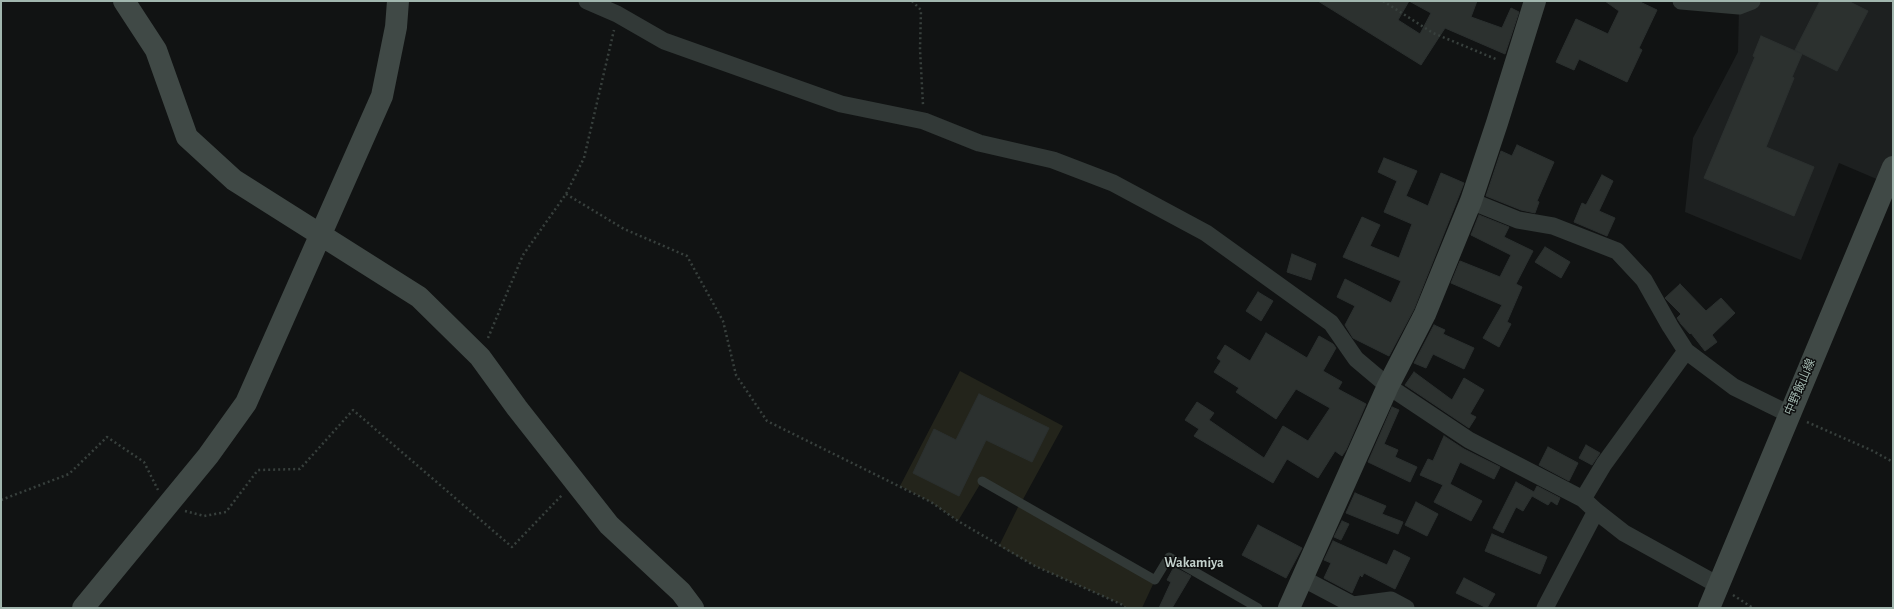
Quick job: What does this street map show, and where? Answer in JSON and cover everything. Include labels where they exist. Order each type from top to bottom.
[{"type":"street","points":[[124,1],[156,50],[187,137],[234,180],[419,297],[480,357],[517,408],[609,525],[681,592],[693,608]]},
{"type":"street","points":[[83,608],[208,456],[246,403],[382,96],[396,28],[398,1]]},
{"type":"street","points":[[588,1],[618,14],[664,41],[841,104],[924,121],[979,142],[1053,160],[1113,183],[1206,233],[1331,323],[1356,359],[1388,386],[1469,440],[1583,499],[1624,533],[1718,585]]},
{"type":"street","points":[[1289,608],[1388,386],[1425,314],[1471,201],[1515,67],[1534,1]]},
{"type":"street","points":[[1681,1],[1739,6],[1752,1]]},
{"type":"street","name":"中野飯山線","points":[[1709,608],[1893,167]]},
{"type":"street","points":[[1471,201],[1518,220],[1553,226],[1617,251],[1644,280],[1686,351],[1734,387],[1789,414]]},
{"type":"street","points":[[1583,499],[1604,464],[1686,351]]},
{"type":"street","points":[[1545,608],[1596,511]]},
{"type":"street","points":[[1302,578],[1353,605],[1391,600],[1406,608]]},
{"type":"lane","points":[[982,481],[1155,580],[1169,557],[1258,608]]},
{"type":"path","points":[[912,1],[921,10],[920,49],[924,121]]},
{"type":"path","points":[[1383,1],[1433,33],[1515,67]]},
{"type":"path","points":[[480,357],[523,255],[566,194],[584,158],[618,14]]},
{"type":"path","points":[[566,194],[624,229],[687,256],[723,321],[736,375],[767,421],[931,502],[958,521],[1035,566],[1123,605],[1125,608]]},
{"type":"path","points":[[1,500],[69,474],[107,437],[144,462],[167,505],[204,516],[226,512],[258,470],[300,469],[353,410],[512,547],[575,482]]},
{"type":"path","points":[[1789,414],[1871,450],[1893,462]]},
{"type":"shaded area","points":[[1681,1],[1893,1],[1893,167],[1886,183],[1839,163],[1801,260],[1685,212],[1693,138],[1738,52],[1739,6]]},
{"type":"shaded area","points":[[960,371],[1063,426],[1021,503],[1155,580],[1142,608],[1125,608],[1123,605],[1035,566],[999,546],[1020,503],[982,481],[958,521],[931,502],[900,486]]},
{"type":"building","points":[[1318,1],[1409,1],[1477,1],[1471,17],[1502,28],[1511,8],[1519,12],[1505,54],[1445,28],[1421,65]],"holes":[[[1409,1],[1431,13],[1420,34],[1398,20]]]},
{"type":"building","points":[[1605,1],[1638,1],[1657,10],[1639,48],[1642,50],[1627,82],[1579,59],[1574,70],[1556,62],[1576,19],[1608,34],[1619,11]]},
{"type":"building","points":[[1820,1],[1848,1],[1868,11],[1837,71],[1795,50]]},
{"type":"building","points":[[1761,36],[1802,54],[1792,77],[1794,78],[1766,147],[1814,167],[1794,216],[1704,178],[1755,57],[1753,56]]},
{"type":"building","points":[[1517,145],[1554,162],[1537,201],[1539,202],[1535,213],[1521,210],[1486,196],[1501,151],[1512,156]]},
{"type":"building","points":[[1384,158],[1417,171],[1406,196],[1428,206],[1441,173],[1464,183],[1414,309],[1389,356],[1353,338],[1345,325],[1355,306],[1337,297],[1345,279],[1391,303],[1401,281],[1343,257],[1362,217],[1380,225],[1370,246],[1399,258],[1412,224],[1384,212],[1397,181],[1378,172]]},
{"type":"building","points":[[1602,175],[1613,181],[1599,211],[1615,218],[1607,236],[1574,222],[1582,203],[1586,205]]},
{"type":"building","points":[[1479,215],[1509,227],[1504,237],[1533,251],[1516,284],[1522,287],[1507,322],[1511,324],[1499,347],[1483,338],[1502,305],[1451,283],[1460,261],[1500,277],[1511,255],[1471,235]]},
{"type":"building","points":[[1545,247],[1570,262],[1561,278],[1535,262]]},
{"type":"building","points":[[1292,254],[1316,264],[1311,280],[1287,272]]},
{"type":"building","points":[[1680,284],[1706,311],[1721,298],[1735,313],[1712,335],[1717,342],[1705,351],[1677,318],[1681,314],[1665,298]]},
{"type":"building","points":[[1258,292],[1273,301],[1261,321],[1246,311]]},
{"type":"building","points":[[1434,325],[1445,330],[1443,334],[1474,348],[1464,369],[1433,354],[1426,368],[1414,363]]},
{"type":"building","points":[[1266,333],[1307,358],[1319,336],[1333,344],[1336,348],[1323,371],[1342,382],[1338,389],[1366,404],[1346,450],[1342,456],[1335,451],[1318,478],[1287,459],[1273,483],[1194,436],[1199,429],[1185,420],[1197,402],[1214,413],[1209,420],[1264,458],[1283,426],[1308,441],[1330,408],[1296,389],[1276,419],[1236,392],[1239,388],[1214,372],[1221,361],[1217,358],[1225,345],[1250,361]]},
{"type":"building","points":[[1414,372],[1452,400],[1464,378],[1484,390],[1470,414],[1476,417],[1469,428],[1405,385]]},
{"type":"building","points":[[979,394],[1049,428],[1032,462],[986,440],[959,496],[913,473],[934,429],[956,440]]},
{"type":"building","points":[[1392,407],[1399,410],[1384,444],[1398,450],[1395,457],[1417,467],[1410,482],[1368,462]]},
{"type":"building","points":[[1444,436],[1464,449],[1500,467],[1494,479],[1460,462],[1450,484],[1482,501],[1471,521],[1434,502],[1443,485],[1420,475],[1428,459],[1433,461]]},
{"type":"building","points":[[1586,445],[1600,453],[1592,465],[1579,458]]},
{"type":"building","points":[[1548,447],[1578,463],[1569,481],[1539,465]]},
{"type":"building","points":[[1516,482],[1534,492],[1537,486],[1560,498],[1557,505],[1551,501],[1548,505],[1532,496],[1523,511],[1516,507],[1503,533],[1493,528]]},
{"type":"building","points":[[1355,493],[1386,506],[1382,514],[1403,522],[1398,534],[1346,513]]},
{"type":"building","points":[[1416,502],[1438,514],[1427,536],[1405,525]]},
{"type":"building","points":[[1342,521],[1349,524],[1341,540],[1334,537]]},
{"type":"building","points":[[1258,525],[1302,548],[1286,578],[1242,555]]},
{"type":"building","points":[[1492,534],[1547,557],[1540,574],[1485,551]]},
{"type":"building","points":[[1333,541],[1387,565],[1394,550],[1410,558],[1395,589],[1364,573],[1362,577],[1360,575],[1352,593],[1324,578],[1331,563],[1324,560]]},
{"type":"building","points":[[1174,567],[1191,576],[1172,608],[1159,608],[1171,582],[1167,580]]},
{"type":"building","points":[[1464,578],[1495,594],[1487,608],[1456,593]]},
{"type":"district","name":"Wakamiya","points":[[1194,563]]}]
